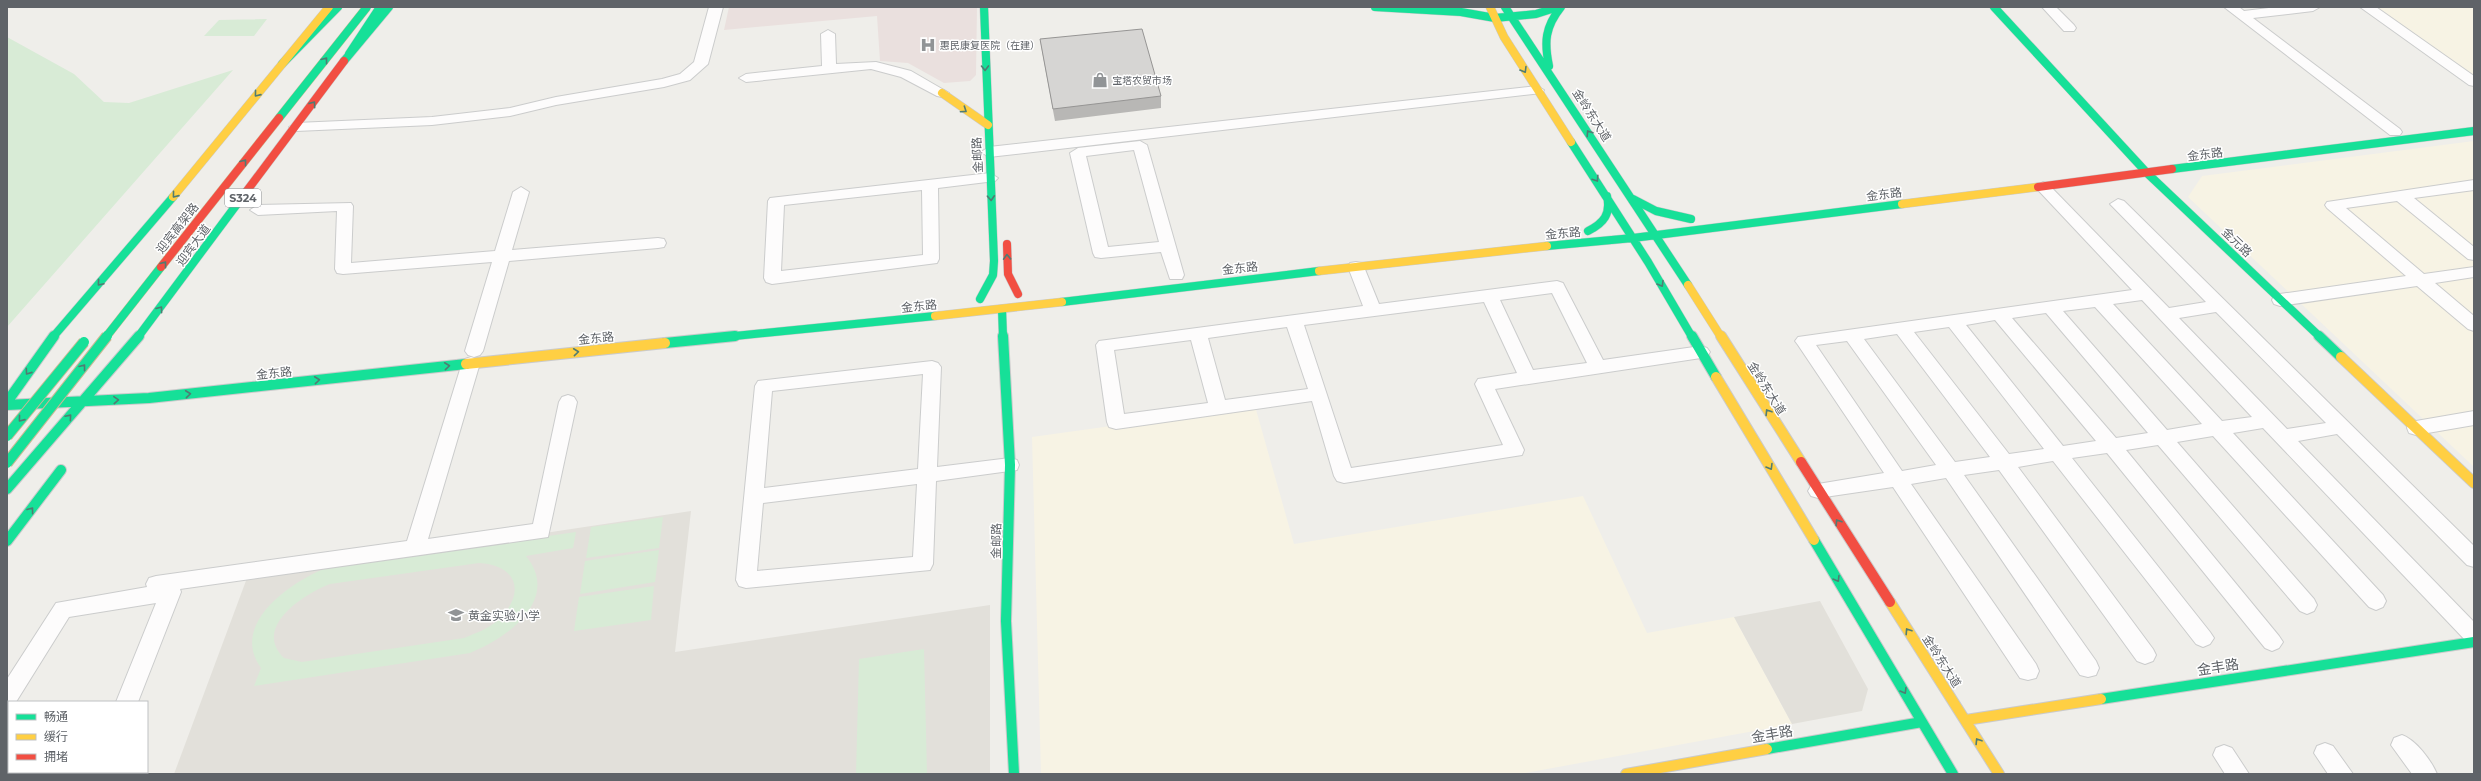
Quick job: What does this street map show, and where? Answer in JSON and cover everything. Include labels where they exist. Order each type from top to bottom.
[{"type":"main road","points":[[282,64],[320,7]]},
{"type":"main road","points":[[7,404],[11,391],[49,342],[156,219],[329,7]]},
{"type":"main road","points":[[282,64],[338,7]]},
{"type":"main road","name":"迎宾高架路","points":[[7,463],[367,7]]},
{"type":"main road","points":[[349,54],[380,7]]},
{"type":"main road","name":"迎宾大道","points":[[7,489],[136,340],[349,54],[389,7]]},
{"type":"main road","name":"金邮路","points":[[984,7],[982,86],[988,125],[1000,151],[990,178],[994,261],[993,275],[976,300],[995,297]]},
{"type":"main road","points":[[1375,7],[1461,12],[1492,12],[1509,8]]},
{"type":"main road","points":[[1492,12],[1511,18],[1536,14],[1559,7]]},
{"type":"main road","points":[[1551,75],[1543,35],[1547,22],[1559,7]]},
{"type":"main road","name":"金元路","points":[[1994,7],[2147,173],[2474,483]]},
{"type":"main road","name":"金岭东大道","points":[[1509,8],[1511,18],[1551,75],[1632,198],[1656,223],[1656,235],[1999,774]]},
{"type":"main road","points":[[1492,12],[1537,90],[1607,196],[1648,262],[1953,774]]},
{"type":"main road","points":[[942,93],[959,94]]},
{"type":"main road","points":[[942,93],[988,125]]},
{"type":"main road","name":"金东路","points":[[1864,199],[2474,122]]},
{"type":"main road","name":"金东路","points":[[7,404],[149,398],[473,354],[1002,309],[1356,267],[1633,238],[2474,131]]},
{"type":"main road","points":[[1588,231],[1601,225],[1609,215],[1610,203],[1607,196]]},
{"type":"main road","name":"金东路","points":[[1576,232],[1695,218],[1656,211],[1632,198]]},
{"type":"main road","points":[[1673,261],[1679,243],[1695,230]]},
{"type":"main road","points":[[1007,236],[1008,274],[1018,294]]},
{"type":"main road","points":[[1594,242],[1629,251],[1648,262]]},
{"type":"main road","name":"金邮路","points":[[1002,309],[1010,465],[1006,621],[1014,774]]},
{"type":"main road","points":[[7,436],[90,334]]},
{"type":"main road","points":[[11,391],[109,388]]},
{"type":"main road","points":[[7,472],[59,398]]},
{"type":"main road","points":[[7,541],[61,470]]},
{"type":"main road","name":"金丰路","points":[[1966,720],[2474,642]]},
{"type":"main road","name":"金丰路","points":[[1626,774],[1922,722]]},
{"type":"street","points":[[296,127],[432,120],[510,112],[556,101],[664,83],[685,77],[701,64],[716,7]]},
{"type":"street","points":[[2049,7],[2069,28]]},
{"type":"street","points":[[2236,11],[2313,7]]},
{"type":"street","points":[[2367,7],[2474,82]]},
{"type":"street","points":[[2236,11],[2395,132]]},
{"type":"street","points":[[828,34],[829,69]]},
{"type":"street","points":[[746,78],[871,66],[906,74],[942,93]]},
{"type":"street","points":[[1000,151],[1537,90]]},
{"type":"street","points":[[1168,246],[1101,253],[1078,153],[1140,145],[1168,246],[1176,275]]},
{"type":"street","points":[[930,184],[931,259],[772,278],[776,201],[930,184],[990,178]]},
{"type":"street","points":[[2474,185],[2333,205],[2474,325]]},
{"type":"street","points":[[2043,187],[2474,636]]},
{"type":"street","points":[[2457,187],[2474,200]]},
{"type":"street","points":[[415,549],[521,192]]},
{"type":"street","points":[[2400,195],[2474,255]]},
{"type":"street","points":[[2118,204],[2340,427],[2474,558]]},
{"type":"street","points":[[258,210],[345,206],[343,269],[658,243]]},
{"type":"street","points":[[1356,267],[1374,311]]},
{"type":"street","points":[[2280,300],[2474,272]]},
{"type":"street","points":[[1319,394],[1116,422],[1104,346],[1557,287],[1598,367]]},
{"type":"street","points":[[2028,671],[1804,341],[2146,294]]},
{"type":"street","points":[[1490,296],[1528,378]]},
{"type":"street","points":[[2100,301],[2376,602]]},
{"type":"street","points":[[2164,314],[2220,306]]},
{"type":"street","points":[[2051,308],[2307,605]]},
{"type":"street","points":[[1999,314],[2111,445],[2272,642]]},
{"type":"street","points":[[1953,320],[2203,638]]},
{"type":"street","points":[[1294,322],[1319,394],[1344,476],[1515,450],[1484,384],[1701,352]]},
{"type":"street","points":[[1902,327],[2004,462],[2145,655]]},
{"type":"street","points":[[1198,334],[1218,408]]},
{"type":"street","points":[[1851,334],[1950,470],[2088,668]]},
{"type":"street","points":[[932,367],[928,475],[923,564],[746,580],[764,386],[932,367]]},
{"type":"street","points":[[156,584],[541,531],[568,402]]},
{"type":"street","points":[[2416,428],[2474,418]]},
{"type":"street","points":[[1818,491],[2267,421]]},
{"type":"street","points":[[2283,437],[2340,427]]},
{"type":"street","points":[[754,497],[1010,465]]},
{"type":"street","points":[[7,698],[63,609],[171,592],[127,701]]},
{"type":"street","points":[[2402,745],[2426,774]]},
{"type":"street","points":[[2325,753],[2342,774]]},
{"type":"street","points":[[2224,755],[2238,774]]},
{"type":"shaded area","name":"惠民康复医院（在建）","points":[[729,7],[977,7],[976,75],[970,81],[944,83],[908,63],[880,61],[877,16],[724,30]]},
{"type":"shaded area","points":[[2373,7],[2474,7],[2474,77]]},
{"type":"shaded area","points":[[2474,141],[2474,467],[2188,197],[2202,176]]},
{"type":"shaded area","points":[[1255,406],[1294,544],[1583,496],[1647,633],[1734,617],[1792,724],[1520,774],[1041,774],[1032,437]]},
{"type":"shaded area","name":"黄金实验小学","points":[[691,511],[675,652],[990,605],[990,774],[174,774],[247,578]]},
{"type":"shaded area","points":[[1820,601],[1868,689],[1862,711],[1792,724],[1734,617]]},
{"type":"green space","points":[[267,19],[254,36],[204,36],[219,20]]},
{"type":"green space","points":[[7,37],[74,74],[104,102],[129,103],[233,70],[7,327]]},
{"type":"green space","points":[[663,517],[659,548],[586,558],[591,527]]},
{"type":"green space","points":[[576,532],[573,548],[526,556],[535,572],[537,587],[534,602],[514,627],[500,638],[485,646],[470,653],[254,686],[261,668],[253,652],[253,636],[258,621],[268,607],[282,594],[297,583],[326,568]],"holes":[[[479,563],[492,565],[503,569],[510,575],[514,583],[515,592],[512,601],[497,621],[482,631],[464,638],[302,662],[284,658],[276,646],[274,635],[278,624],[285,613],[307,595],[330,584]]]},
{"type":"green space","points":[[659,550],[655,582],[580,594],[585,561]]},
{"type":"green space","points":[[654,586],[651,620],[574,631],[579,597]]},
{"type":"green space","points":[[924,649],[927,774],[856,774],[859,659]]},
{"type":"building","name":"宝塔农贸市场","points":[[1142,29],[1161,96],[1053,109],[1040,39]]},
{"type":"traffic: fast","points":[[282,64],[338,7]]},
{"type":"traffic: fast","points":[[279,118],[367,7]]},
{"type":"traffic: fast","points":[[349,54],[380,7]]},
{"type":"traffic: fast","points":[[344,61],[389,7]]},
{"type":"traffic: fast","points":[[980,299],[993,275],[994,261],[984,7]]},
{"type":"traffic: fast","points":[[1375,7],[1461,12],[1495,18],[1536,14],[1558,7]]},
{"type":"traffic: fast","points":[[1505,7],[1688,285]]},
{"type":"traffic: fast","points":[[1549,66],[1545,41],[1547,28],[1561,7]]},
{"type":"traffic: fast","points":[[1994,7],[2147,173],[2341,357]]},
{"type":"traffic: fast","points":[[2172,169],[2474,131]]},
{"type":"traffic: fast","points":[[1571,142],[1648,262],[1716,377]]},
{"type":"traffic: fast","points":[[7,489],[136,340],[246,192]]},
{"type":"traffic: fast","points":[[1588,231],[1599,225],[1606,218],[1609,208],[1607,196]]},
{"type":"traffic: fast","points":[[7,402],[49,342],[173,197]]},
{"type":"traffic: fast","points":[[1633,199],[1656,211],[1691,219]]},
{"type":"traffic: fast","points":[[1547,246],[1633,238],[1902,204]]},
{"type":"traffic: fast","points":[[7,463],[161,267]]},
{"type":"traffic: fast","points":[[1062,302],[1319,271]]},
{"type":"traffic: fast","points":[[1002,309],[1010,465],[1006,621],[1014,774]]},
{"type":"traffic: fast","points":[[665,343],[935,316]]},
{"type":"traffic: fast","points":[[7,436],[84,342]]},
{"type":"traffic: fast","points":[[7,405],[149,398],[466,364]]},
{"type":"traffic: fast","points":[[7,541],[61,470]]},
{"type":"traffic: fast","points":[[1814,540],[1953,774]]},
{"type":"traffic: fast","points":[[2101,699],[2474,642]]},
{"type":"traffic: fast","points":[[1767,749],[1922,722]]},
{"type":"traffic: slow","points":[[173,197],[329,7]]},
{"type":"traffic: slow","points":[[1490,7],[1504,37],[1571,142]]},
{"type":"traffic: slow","points":[[942,93],[988,125]]},
{"type":"traffic: slow","points":[[1902,204],[2038,187]]},
{"type":"traffic: slow","points":[[1319,271],[1547,246]]},
{"type":"traffic: slow","points":[[1688,285],[1801,462]]},
{"type":"traffic: slow","points":[[935,316],[1062,302]]},
{"type":"traffic: slow","points":[[466,364],[665,343]]},
{"type":"traffic: slow","points":[[2341,357],[2474,483]]},
{"type":"traffic: slow","points":[[1716,377],[1814,540]]},
{"type":"traffic: slow","points":[[1890,602],[1999,774]]},
{"type":"traffic: slow","points":[[1966,720],[2101,699]]},
{"type":"traffic: slow","points":[[1626,774],[1767,749]]},
{"type":"traffic: jam","points":[[246,192],[344,61]]},
{"type":"traffic: jam","points":[[161,267],[279,118]]},
{"type":"traffic: jam","points":[[2038,187],[2172,169]]},
{"type":"traffic: jam","points":[[1007,244],[1008,274],[1018,294]]},
{"type":"traffic: jam","points":[[1801,462],[1890,602]]},
{"type":"place","name":"惠民康复医院（在建）","points":[[928,45]]},
{"type":"place","name":"宝塔农贸市场","points":[[1100,80]]},
{"type":"place","name":"黄金实验小学","points":[[456,615]]}]
